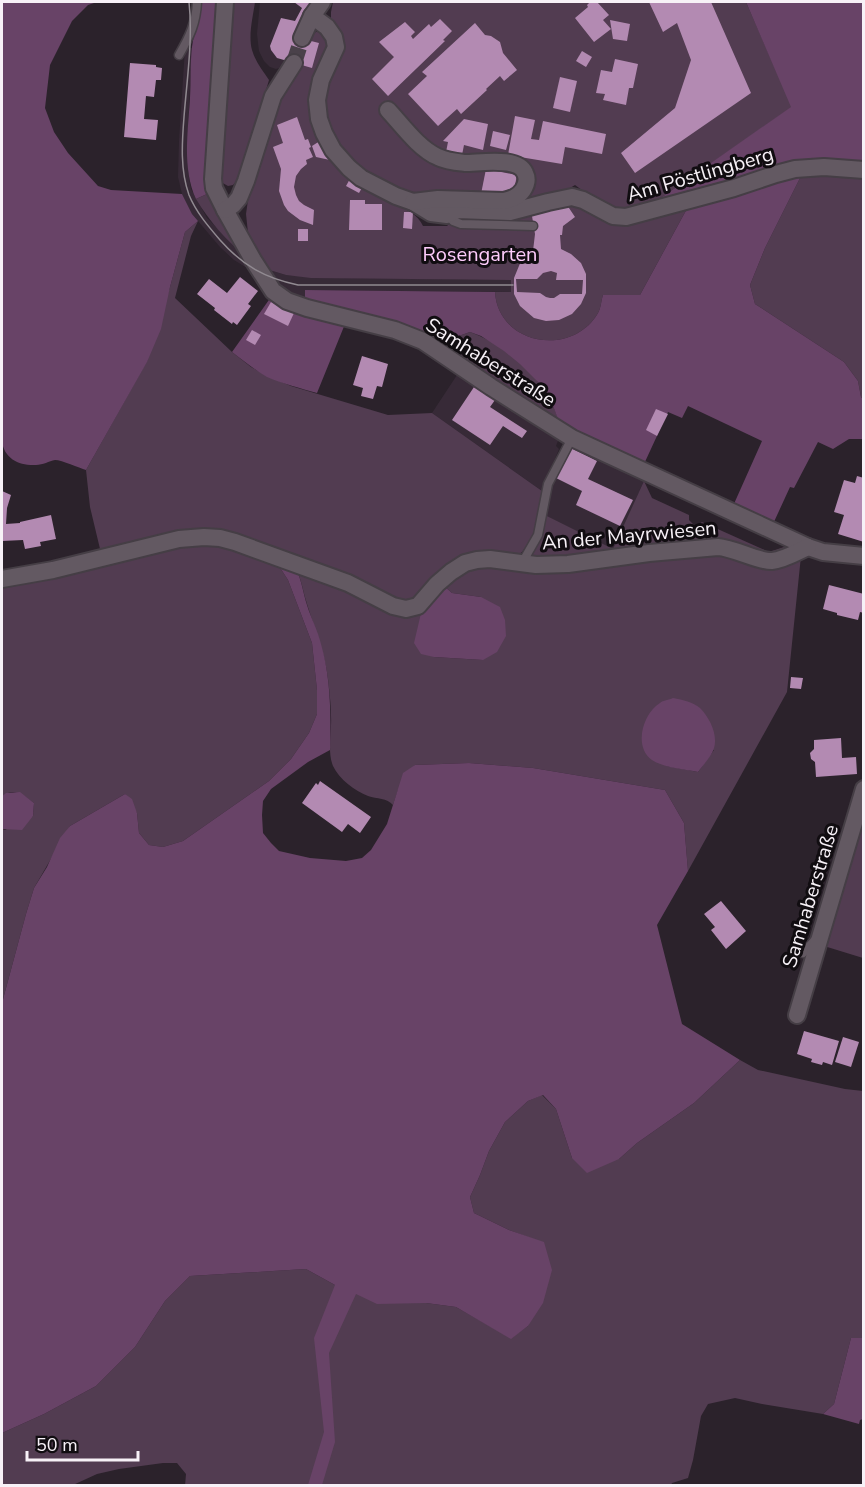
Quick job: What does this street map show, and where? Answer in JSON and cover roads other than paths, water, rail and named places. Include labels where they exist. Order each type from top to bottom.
[{"type":"street","name":"Samhaberstraße","points":[[225,2],[214,188],[253,260],[279,297],[307,308],[395,330],[423,341],[572,438],[808,548],[823,552],[864,556]]},
{"type":"street","points":[[302,38],[312,16],[322,2]]},
{"type":"street","name":"Am Pöstlingberg","points":[[312,16],[327,27],[334,37],[336,47],[321,80],[317,100],[319,119],[333,150],[348,168],[361,178],[396,196],[414,202],[431,213],[447,215],[458,210],[510,212],[572,197],[583,200],[613,216],[626,218],[795,169],[824,167],[864,170]]},
{"type":"street","points":[[225,210],[239,198],[273,96],[294,63]]},
{"type":"street","name":"Am Pöstlingberg","points":[[388,110],[424,148],[438,157],[462,163],[490,161],[516,164],[524,169],[527,178],[526,186],[520,194],[504,201],[438,199],[414,202]]},
{"type":"street","name":"An der Mayrwiesen","points":[[2,579],[38,573],[186,537],[199,536],[220,538],[244,545],[339,580],[393,606],[406,609],[418,606],[443,578],[465,563],[482,559],[543,565],[568,564],[712,546],[771,561],[808,548]]},
{"type":"street","name":"Samhaberstraße","points":[[797,1015],[864,789]]},
{"type":"lane","points":[[179,55],[192,32],[197,2]]},
{"type":"lane","points":[[447,215],[461,224],[533,226]]},
{"type":"lane","name":"An der Mayrwiesen","points":[[522,563],[540,530],[548,484],[572,438]]},
{"type":"lane","points":[[803,953],[820,936]]},
{"type":"tunnel","points":[[294,63],[302,38]]},
{"type":"tram line","points":[[189,2],[190,45],[182,146],[184,176],[189,195],[199,213],[237,257],[265,275],[298,285],[513,285]]},
{"type":"park label","name":"Rosengarten","points":[[480,254]]}]
